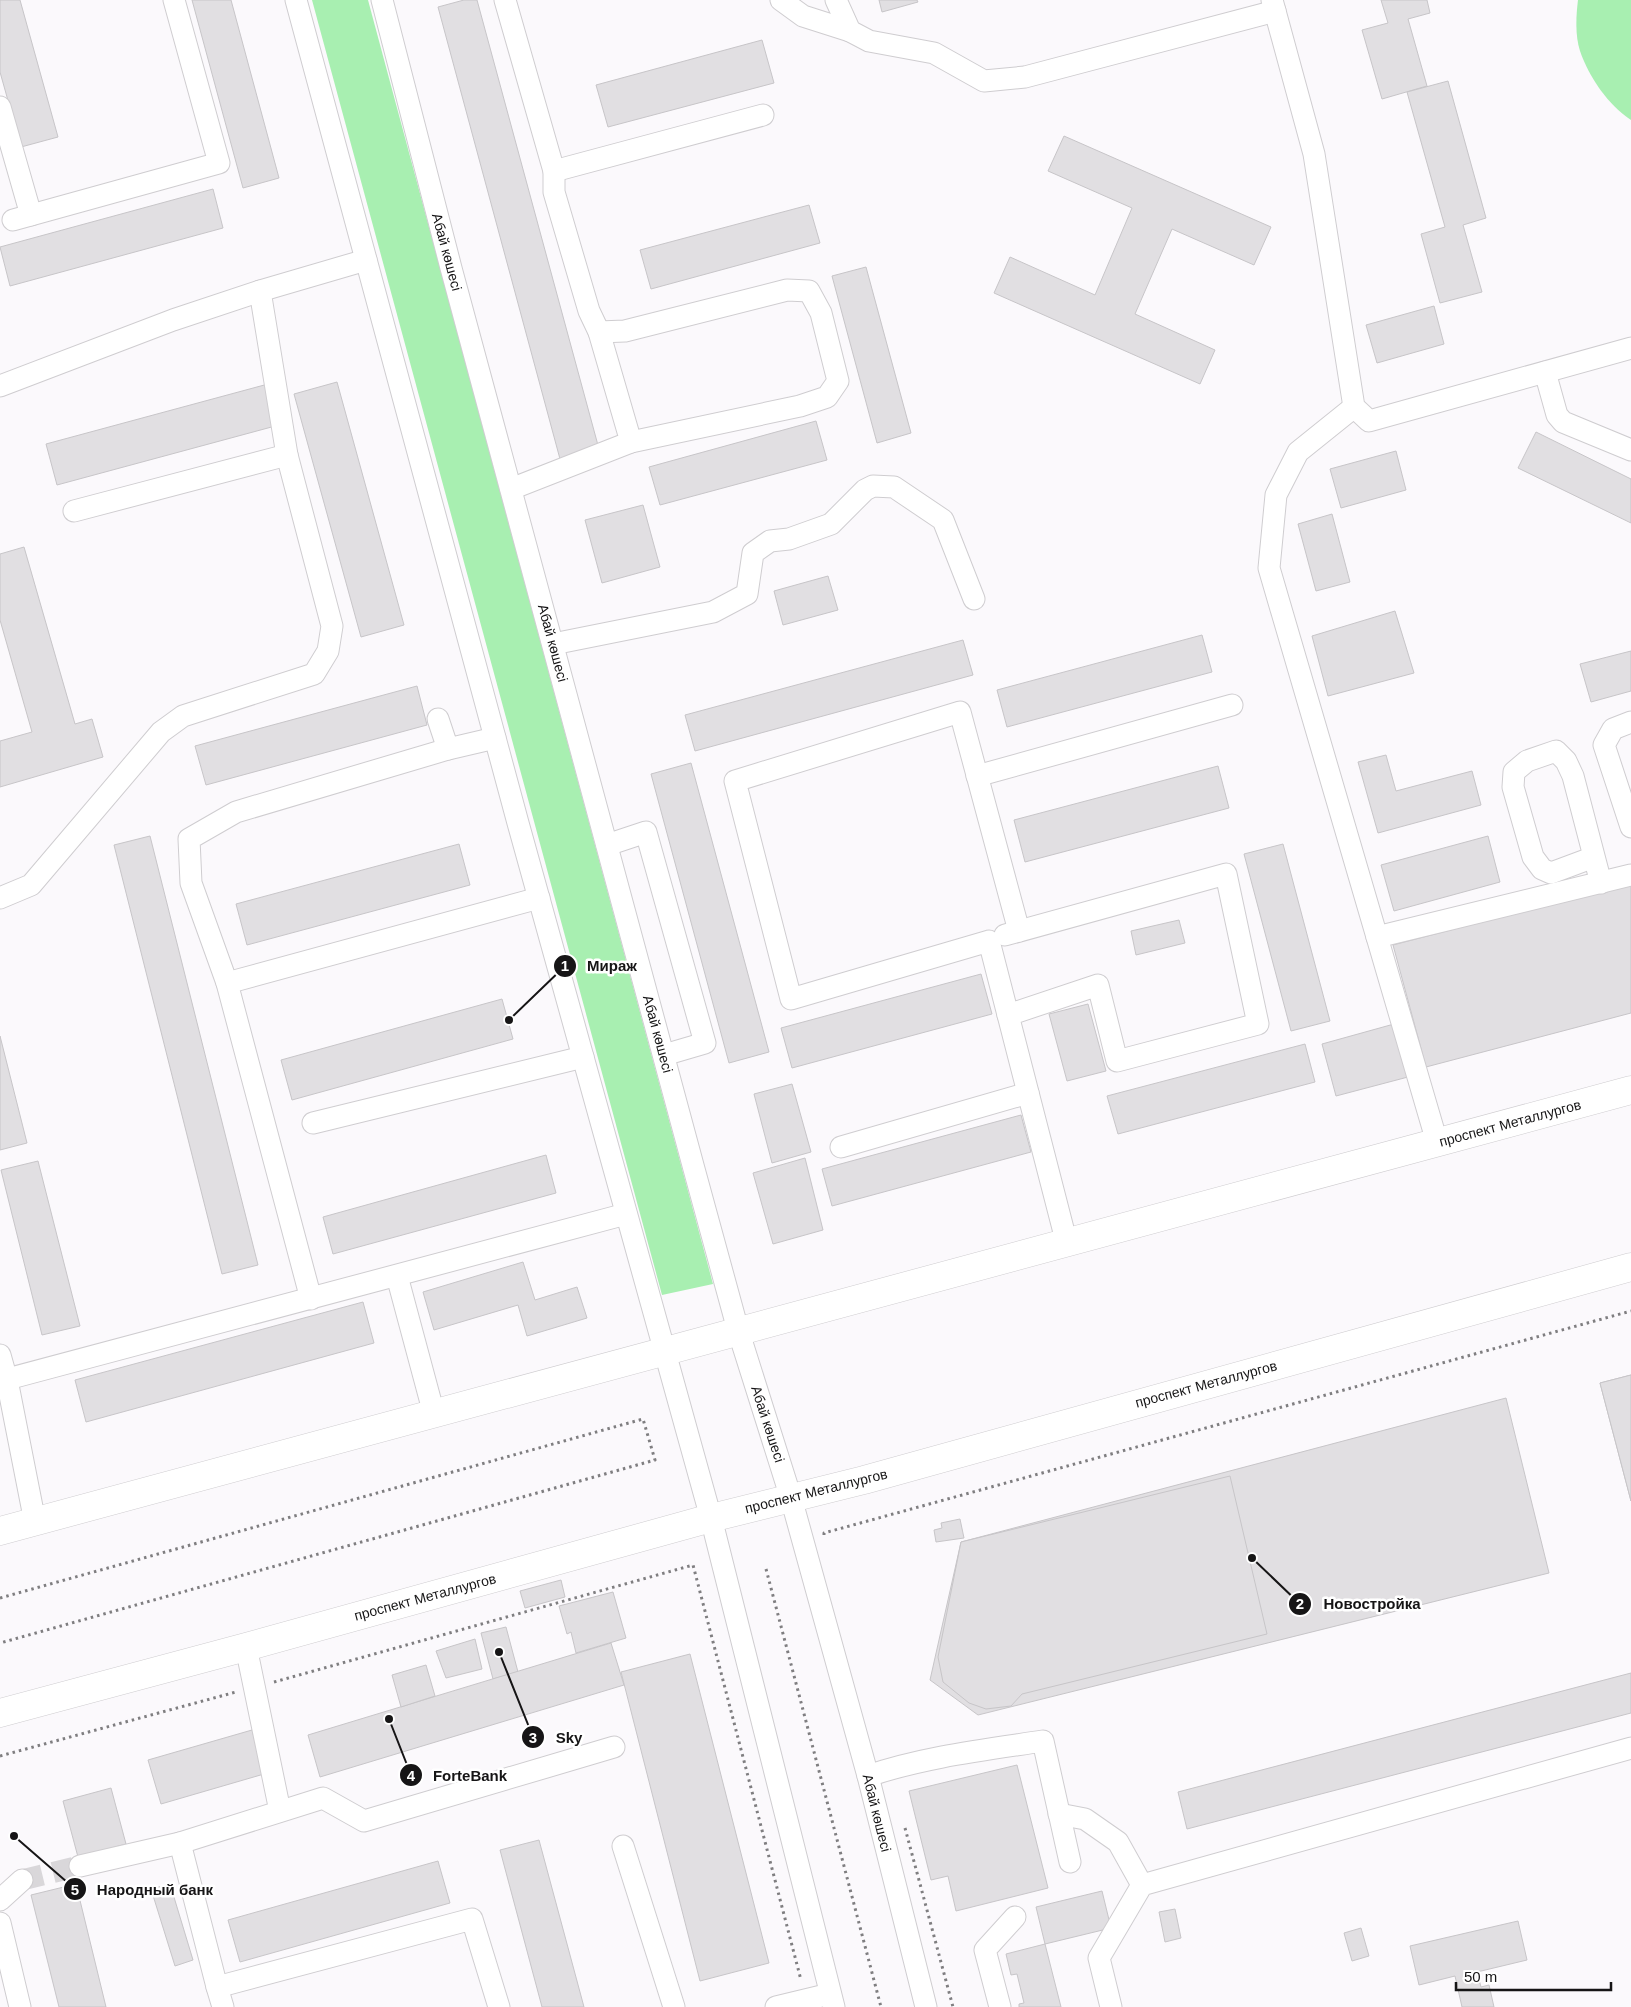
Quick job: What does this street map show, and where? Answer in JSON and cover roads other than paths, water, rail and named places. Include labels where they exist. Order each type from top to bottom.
[{"type":"main road","name":"проспект Металлургов","points":[[0,1531],[1631,1090]]},
{"type":"main road","name":"проспект Металлургов","points":[[0,1713],[711,1518],[864,1480],[1631,1267]]},
{"type":"street","points":[[0,107],[22,218],[218,163],[174,0]]},
{"type":"street","points":[[296,0],[495,738],[711,1518],[832,2000],[807,1999],[776,2007]]},
{"type":"street","name":"Абай көшесі","points":[[382,0],[451,268],[738,1330],[791,1498],[868,1776],[926,2007]]},
{"type":"street","points":[[505,0],[554,171],[554,192],[589,311],[598,332],[631,442]]},
{"type":"street","points":[[781,0],[802,16],[850,31],[869,41],[934,53],[984,81],[1026,77],[1273,5],[1314,154],[1354,407],[1369,421],[1631,348]]},
{"type":"street","points":[[836,0],[850,31]]},
{"type":"street","points":[[554,171],[763,115]]},
{"type":"street","points":[[0,386],[174,320],[260,291],[366,260]]},
{"type":"street","points":[[511,490],[631,442],[800,406],[827,397],[838,381],[821,313],[809,291],[788,290],[625,331],[598,332]]},
{"type":"street","points":[[0,898],[31,885],[161,732],[184,716],[314,674],[328,651],[332,626],[288,455],[260,291]]},
{"type":"street","points":[[1545,372],[1557,414],[1563,422],[1631,450]]},
{"type":"street","points":[[1354,407],[1298,452],[1276,495],[1269,568],[1437,1142]]},
{"type":"street","points":[[74,511],[288,455]]},
{"type":"street","points":[[553,644],[713,612],[728,605],[747,594],[753,553],[770,541],[789,539],[831,524],[865,490],[873,486],[894,487],[943,520],[974,599]]},
{"type":"street","points":[[977,776],[1232,705]]},
{"type":"street","points":[[1008,1015],[1098,985],[1117,1061],[1258,1024],[1226,874],[1019,931],[791,999],[735,782],[960,712],[1019,931]]},
{"type":"street","points":[[438,719],[448,749]]},
{"type":"street","points":[[1631,722],[1613,729],[1604,745],[1631,827]]},
{"type":"street","points":[[311,1299],[227,983],[191,883],[189,839],[236,812],[448,749],[495,738]]},
{"type":"street","points":[[1594,857],[1551,874],[1542,869],[1532,857],[1513,787],[1514,772],[1527,761],[1556,752],[1566,761],[1573,776],[1594,857],[1600,883]]},
{"type":"street","points":[[607,845],[646,832],[705,1043],[664,1055]]},
{"type":"street","points":[[1377,937],[1631,876]]},
{"type":"street","points":[[227,983],[539,898]]},
{"type":"street","points":[[989,940],[1067,1244]]},
{"type":"street","points":[[313,1123],[582,1056]]},
{"type":"street","points":[[842,1147],[1028,1093]]},
{"type":"street","points":[[3,1381],[626,1214]]},
{"type":"street","points":[[396,1276],[434,1414]]},
{"type":"street","points":[[0,1355],[3,1381],[35,1522]]},
{"type":"street","points":[[246,1647],[280,1811]]},
{"type":"street","points":[[868,1776],[889,1769],[1043,1741],[1070,1862]]},
{"type":"street","points":[[80,1866],[180,1843],[323,1798],[364,1821],[614,1747]]},
{"type":"street","points":[[1111,2007],[1099,1958],[1142,1885],[1631,1748]]},
{"type":"street","points":[[1059,1814],[1085,1819],[1118,1842],[1142,1885]]},
{"type":"street","points":[[180,1843],[223,2007]]},
{"type":"street","points":[[623,1846],[674,2007]]},
{"type":"street","points":[[0,1900],[22,1880]]},
{"type":"street","points":[[1000,2007],[985,1950],[1015,1917]]},
{"type":"street","points":[[217,1987],[472,1919],[499,2007]]},
{"type":"street","points":[[0,1923],[20,2007]]},
{"type":"tunnel","points":[[22,1880],[80,1866]]},
{"type":"place","name":"Мираж","points":[[509,1020]]},
{"type":"place","name":"Новостройка","points":[[1252,1558]]},
{"type":"place","name":"Sky","points":[[499,1652]]},
{"type":"place","name":"ForteBank","points":[[389,1719]]},
{"type":"place","name":"Народный банк","points":[[14,1836]]}]
